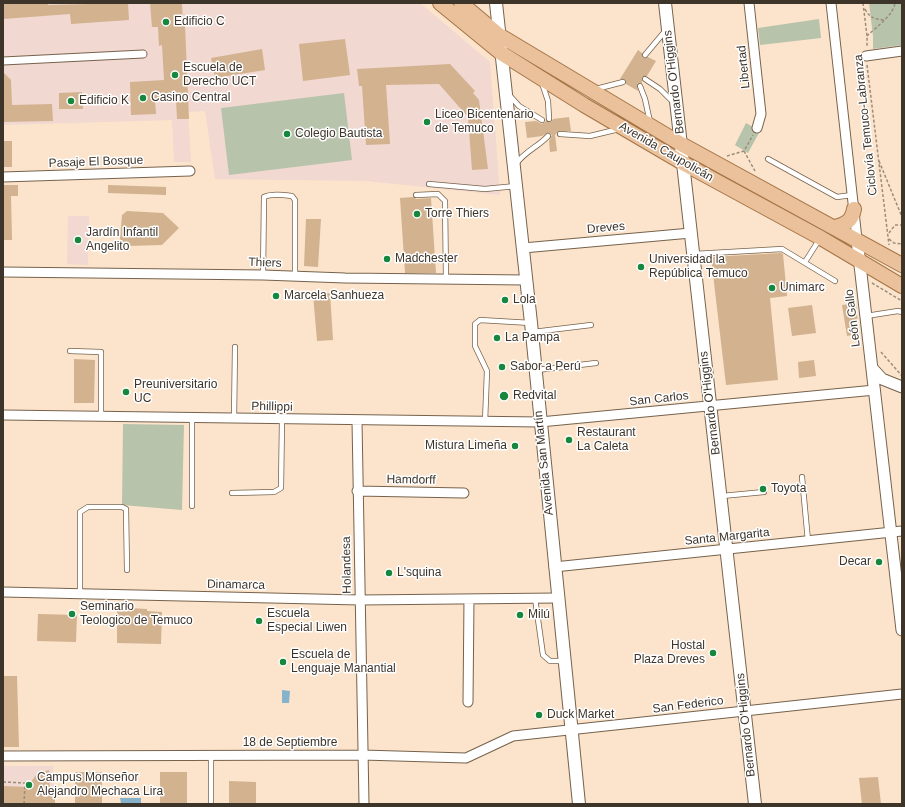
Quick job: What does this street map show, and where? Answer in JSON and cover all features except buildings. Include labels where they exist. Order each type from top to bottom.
[{"type":"main road","name":"Avenida Caupolicán","points":[[440,3],[501,53],[540,78],[683,163],[821,238],[902,286]]},
{"type":"main road","name":"Avenida Caupolicán","points":[[461,3],[499,35],[681,144],[902,265]]},
{"type":"main road","name":"Avenida San Martín","points":[[496,3],[523,248],[557,598],[579,804]]},
{"type":"main road","name":"Bernardo O'Higgins","points":[[665,3],[755,804]]},
{"type":"main road","points":[[835,227],[849,222],[853,216],[854,210]]},
{"type":"street","name":"Libertad","points":[[749,3],[761,114],[757,128]]},
{"type":"street","name":"León Gallo","points":[[831,3],[872,368],[897,531],[902,630]]},
{"type":"street","points":[[866,56],[902,51]]},
{"type":"street","points":[[3,61],[143,54]]},
{"type":"street","name":"Pasaje El Bosque","points":[[3,177],[190,171]]},
{"type":"street","name":"Dreves","points":[[523,248],[690,233]]},
{"type":"street","name":"Thiers","points":[[3,272],[526,280]]},
{"type":"street","points":[[872,368],[882,379],[902,387]]},
{"type":"street","name":"San Carlos","points":[[540,422],[875,390]]},
{"type":"street","name":"Phillippi","points":[[3,415],[357,421],[540,422]]},
{"type":"street","name":"Holandesa","points":[[357,421],[364,804]]},
{"type":"street","name":"Hamdorff","points":[[358,491],[464,493]]},
{"type":"street","name":"Santa Margarita","points":[[554,567],[897,531]]},
{"type":"street","name":"Dinamarca","points":[[3,592],[360,600],[557,598]]},
{"type":"street","points":[[468,702],[469,598]]},
{"type":"street","name":"San Federico","points":[[572,731],[902,694]]},
{"type":"street","name":"18 de Septiembre","points":[[3,756],[362,755],[466,758],[513,736],[572,731]]},
{"type":"lane","points":[[645,55],[667,29]]},
{"type":"lane","points":[[540,78],[548,101],[549,119]]},
{"type":"lane","points":[[645,79],[660,89],[677,106]]},
{"type":"lane","points":[[592,90],[623,82]]},
{"type":"lane","points":[[640,86],[645,99],[650,125]]},
{"type":"lane","points":[[505,88],[519,106],[542,120]]},
{"type":"lane","points":[[560,134],[582,136],[612,130],[626,130]]},
{"type":"lane","points":[[514,168],[525,153],[538,145],[548,136]]},
{"type":"lane","points":[[768,159],[837,197],[852,196]]},
{"type":"lane","points":[[430,184],[484,189],[516,186]]},
{"type":"lane","points":[[416,195],[438,194],[445,201],[446,279]]},
{"type":"lane","points":[[263,275],[264,198],[268,195],[288,195],[292,196],[295,200],[295,276]]},
{"type":"lane","points":[[805,262],[821,238]]},
{"type":"lane","points":[[692,254],[782,249],[834,281]]},
{"type":"lane","points":[[866,316],[898,311],[902,312]]},
{"type":"lane","points":[[485,422],[487,371],[475,346],[475,324],[480,320],[531,328],[591,325]]},
{"type":"lane","points":[[234,419],[235,348]]},
{"type":"lane","points":[[70,351],[101,352],[101,416]]},
{"type":"lane","points":[[535,370],[596,363]]},
{"type":"lane","points":[[192,418],[192,506]]},
{"type":"lane","points":[[232,492],[274,492],[281,488],[282,420]]},
{"type":"lane","points":[[802,477],[808,541]]},
{"type":"lane","points":[[720,496],[764,492]]},
{"type":"lane","points":[[80,594],[80,512],[88,507],[122,507],[126,509],[127,570]]},
{"type":"lane","points":[[535,598],[543,656],[550,661],[564,661]]},
{"type":"lane","points":[[211,756],[211,804]]},
{"type":"path","name":"Ciclovía Temuco-Labranza","points":[[863,3],[867,36],[866,56],[890,246]]},
{"type":"path","points":[[867,36],[888,17],[894,8],[895,3]]},
{"type":"path","points":[[864,8],[869,16],[874,19],[884,20]]},
{"type":"path","points":[[727,156],[744,151],[757,128]]},
{"type":"path","points":[[744,151],[756,173]]},
{"type":"path","points":[[878,160],[902,217]]},
{"type":"path","points":[[902,225],[898,224],[892,227],[888,236],[894,243],[902,244]]},
{"type":"path","points":[[3,782],[25,783],[24,804]]},
{"type":"shaded area","points":[[3,3],[420,3],[490,62],[500,195],[366,181],[215,179],[205,111],[188,112],[191,162],[174,162],[172,120],[3,125]]},
{"type":"shaded area","name":"Jardín Infantil Angelito","points":[[68,216],[89,216],[88,265],[67,264]]},
{"type":"shaded area","name":"Campus Monseñor Alejandro Mechaca Lira","points":[[3,766],[53,766],[55,804],[3,804]]},
{"type":"green space","points":[[869,3],[902,3],[902,45],[873,49]]},
{"type":"green space","points":[[819,19],[821,38],[760,45],[758,28]]},
{"type":"green space","name":"Colegio Bautista","points":[[344,93],[352,160],[229,175],[221,108]]},
{"type":"green space","points":[[746,123],[760,131],[748,153],[735,145]]},
{"type":"green space","points":[[123,424],[184,425],[182,510],[122,505]]},
{"type":"water","points":[[282,690],[290,691],[289,703],[282,703]]},
{"type":"water","points":[[120,798],[141,798],[141,804],[121,804]]},
{"type":"place","name":"Edificio C","points":[[166,22]]},
{"type":"place","name":"Escuela de Derecho UCT","points":[[175,75]]},
{"type":"place","name":"Casino Central","points":[[143,98]]},
{"type":"place","name":"Edificio K","points":[[71,101]]},
{"type":"place","name":"Liceo Bicentenario de Temuco","points":[[427,122]]},
{"type":"place","name":"Colegio Bautista","points":[[287,134]]},
{"type":"place","name":"Torre Thiers","points":[[417,214]]},
{"type":"place","name":"Jardín Infantil Angelito","points":[[78,240]]},
{"type":"place","name":"Madchester","points":[[387,259]]},
{"type":"place","name":"Universidad la República Temuco","points":[[641,267]]},
{"type":"place","name":"Unimarc","points":[[772,288]]},
{"type":"place","name":"Marcela Sanhueza","points":[[276,296]]},
{"type":"place","name":"Lola","points":[[505,300]]},
{"type":"place","name":"La Pampa","points":[[497,338]]},
{"type":"place","name":"Sabor a Perú","points":[[502,367]]},
{"type":"place","name":"Preuniversitario UC","points":[[126,392]]},
{"type":"place","name":"Redvital","points":[[504,396]]},
{"type":"place","name":"Restaurant La Caleta","points":[[569,440]]},
{"type":"place","name":"Mistura Limeña","points":[[515,446]]},
{"type":"place","name":"Toyota","points":[[763,489]]},
{"type":"place","name":"Decar","points":[[879,562]]},
{"type":"place","name":"L'squina","points":[[389,573]]},
{"type":"place","name":"Seminario Teologico de Temuco","points":[[72,614]]},
{"type":"place","name":"Milú","points":[[520,615]]},
{"type":"place","name":"Escuela Especial Liwen","points":[[259,621]]},
{"type":"place","name":"Hostal Plaza Dreves","points":[[713,653]]},
{"type":"place","name":"Escuela de Lenguaje Manantial","points":[[283,662]]},
{"type":"place","name":"Duck Market","points":[[539,715]]},
{"type":"place","name":"Campus Monseñor Alejandro Mechaca Lira","points":[[29,785]]}]
